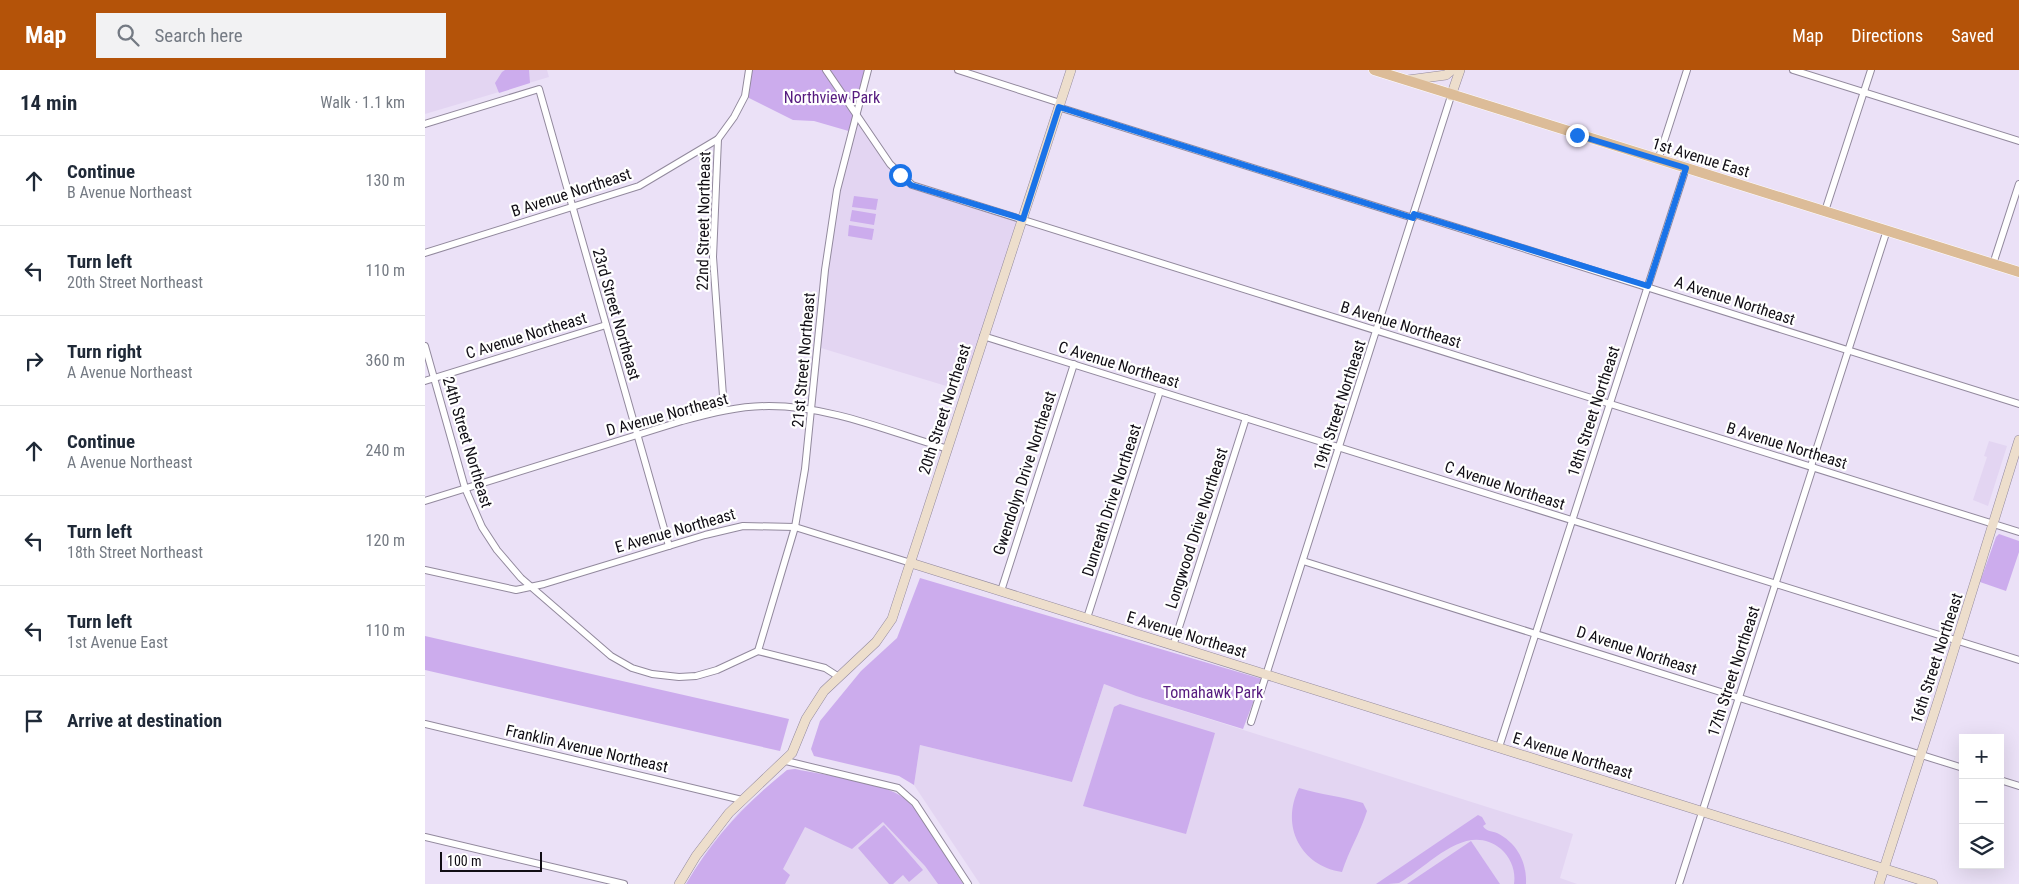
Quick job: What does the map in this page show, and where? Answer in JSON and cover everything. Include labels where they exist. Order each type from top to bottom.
[{"type":"main road","name":"1st Avenue East","points":[[1374,70],[1451,96],[2019,272]]},
{"type":"street","name":"22nd Street Northeast","points":[[724,410],[713,257],[717,139],[734,118],[745,96],[749,70]]},
{"type":"street","name":"B Avenue Northeast","points":[[826,70],[889,164],[911,185],[2019,532]]},
{"type":"street","name":"21st Street Northeast","points":[[758,652],[795,526],[813,410],[829,244],[837,190],[869,70]]},
{"type":"street","name":"A Avenue Northeast","points":[[958,70],[1059,105],[1414,216],[1648,286],[2019,404]]},
{"type":"street","name":"20th Street Northeast","points":[[679,884],[701,849],[742,800],[786,761],[796,747],[801,731],[814,705],[839,677],[876,642],[888,627],[911,563],[983,336],[1071,70]]},
{"type":"street","points":[[1404,81],[1446,75],[1452,70]]},
{"type":"street","points":[[1451,96],[1460,70]]},
{"type":"street","points":[[1658,160],[1687,70]]},
{"type":"street","points":[[1793,70],[2019,141]]},
{"type":"street","points":[[1825,211],[1871,70]]},
{"type":"street","name":"23rd Street Northeast","points":[[425,124],[539,89],[669,546]]},
{"type":"street","name":"19th Street Northeast","points":[[1251,722],[1339,446],[1378,331],[1451,96]]},
{"type":"street","name":"B Avenue Northeast","points":[[425,253],[639,186],[717,139]]},
{"type":"street","name":"18th Street Northeast","points":[[1499,748],[1686,168]]},
{"type":"street","points":[[1993,264],[2019,184]]},
{"type":"street","name":"17th Street Northeast","points":[[1679,884],[1776,584],[1887,230]]},
{"type":"street","name":"C Avenue Northeast","points":[[425,381],[606,325]]},
{"type":"street","name":"C Avenue Northeast","points":[[983,336],[2019,660]]},
{"type":"street","name":"24th Street Northeast","points":[[425,346],[465,488],[482,527],[497,550],[532,588],[611,656],[631,668],[652,674],[679,677],[696,676],[717,670],[758,652]]},
{"type":"street","name":"Gwendolyn Drive Northeast","points":[[1001,591],[1074,364]]},
{"type":"street","name":"Dunreath Drive Northeast","points":[[1087,618],[1160,391]]},
{"type":"street","name":"D Avenue Northeast","points":[[425,501],[637,434],[724,410],[769,406],[813,410],[841,416],[948,449]]},
{"type":"street","name":"Longwood Drive Northeast","points":[[1173,646],[1246,418]]},
{"type":"street","name":"16th Street Northeast","points":[[1879,884],[2019,440]]},
{"type":"street","name":"E Avenue Northeast","points":[[425,570],[516,590],[532,588],[669,546],[743,526],[795,526],[1933,884]]},
{"type":"street","name":"D Avenue Northeast","points":[[1303,561],[1959,767]]},
{"type":"street","points":[[758,652],[825,668],[839,677]]},
{"type":"street","name":"Franklin Avenue Northeast","points":[[425,724],[742,800]]},
{"type":"street","points":[[786,761],[885,784],[902,791],[915,803],[968,884]]},
{"type":"street","points":[[2004,781],[2019,786]]},
{"type":"street","points":[[425,837],[623,884]]},
{"type":"shaded area","points":[[425,70],[547,70],[549,77],[425,114]]},
{"type":"shaded area","points":[[857,116],[890,164],[911,185],[1023,219],[966,392],[821,348],[823,292],[837,190]]},
{"type":"shaded area","points":[[1989,441],[2007,446],[1988,506],[1973,500],[1987,457],[1984,456]]},
{"type":"shaded area","points":[[1104,684],[1136,696],[1573,834],[1560,878],[1577,884],[980,884],[914,785],[920,745],[1072,782]]},
{"type":"shaded area","points":[[795,769],[886,789],[905,798],[916,811],[963,884],[686,884],[710,846],[739,812],[787,770]]},
{"type":"green space","points":[[505,70],[529,70],[530,83],[499,93],[495,83]]},
{"type":"green space","name":"Northview Park","points":[[749,70],[868,70],[852,132],[814,121],[793,120],[745,96]]},
{"type":"green space","points":[[854,196],[878,199],[876,210],[852,207]]},
{"type":"green space","points":[[852,210],[876,214],[874,225],[850,221]]},
{"type":"green space","points":[[849,225],[874,229],[872,240],[848,236]]},
{"type":"green space","points":[[1999,534],[2019,541],[2019,552],[2006,591],[1980,582],[1996,537]]},
{"type":"green space","name":"Tomahawk Park","points":[[920,578],[1262,679],[1243,729],[1136,696],[1104,684],[1072,782],[920,745],[914,785],[899,776],[814,756],[811,749],[820,721],[861,671],[897,638]]},
{"type":"green space","points":[[425,636],[789,719],[780,751],[425,670]]},
{"type":"green space","points":[[1120,704],[1215,733],[1186,834],[1083,806],[1114,707]]},
{"type":"green space","points":[[795,769],[884,788],[905,799],[928,827],[963,884],[938,884],[925,866],[883,822],[852,849],[805,827],[783,869],[790,875],[785,884],[686,884],[708,851],[731,822],[787,770]]},
{"type":"green space","points":[[1299,788],[1363,803],[1367,811],[1342,872],[1315,862],[1305,853],[1298,842],[1293,830],[1292,816]]},
{"type":"green space","points":[[1478,815],[1482,817],[1486,824],[1483,826],[1486,829],[1504,837],[1515,848],[1523,861],[1526,884],[1514,884],[1512,865],[1508,856],[1501,849],[1488,841],[1474,840],[1448,849],[1399,883],[1376,884]]},
{"type":"green space","points":[[884,825],[923,870],[909,882],[903,875],[893,884],[889,884],[858,848]]},
{"type":"green space","points":[[1471,841],[1500,884],[1407,884]]},
{"type":"route","points":[[900,175],[911,185],[1023,219],[1059,107],[1413,218],[1414,214],[1486,238],[1648,286],[1686,168],[1577,135]]}]
